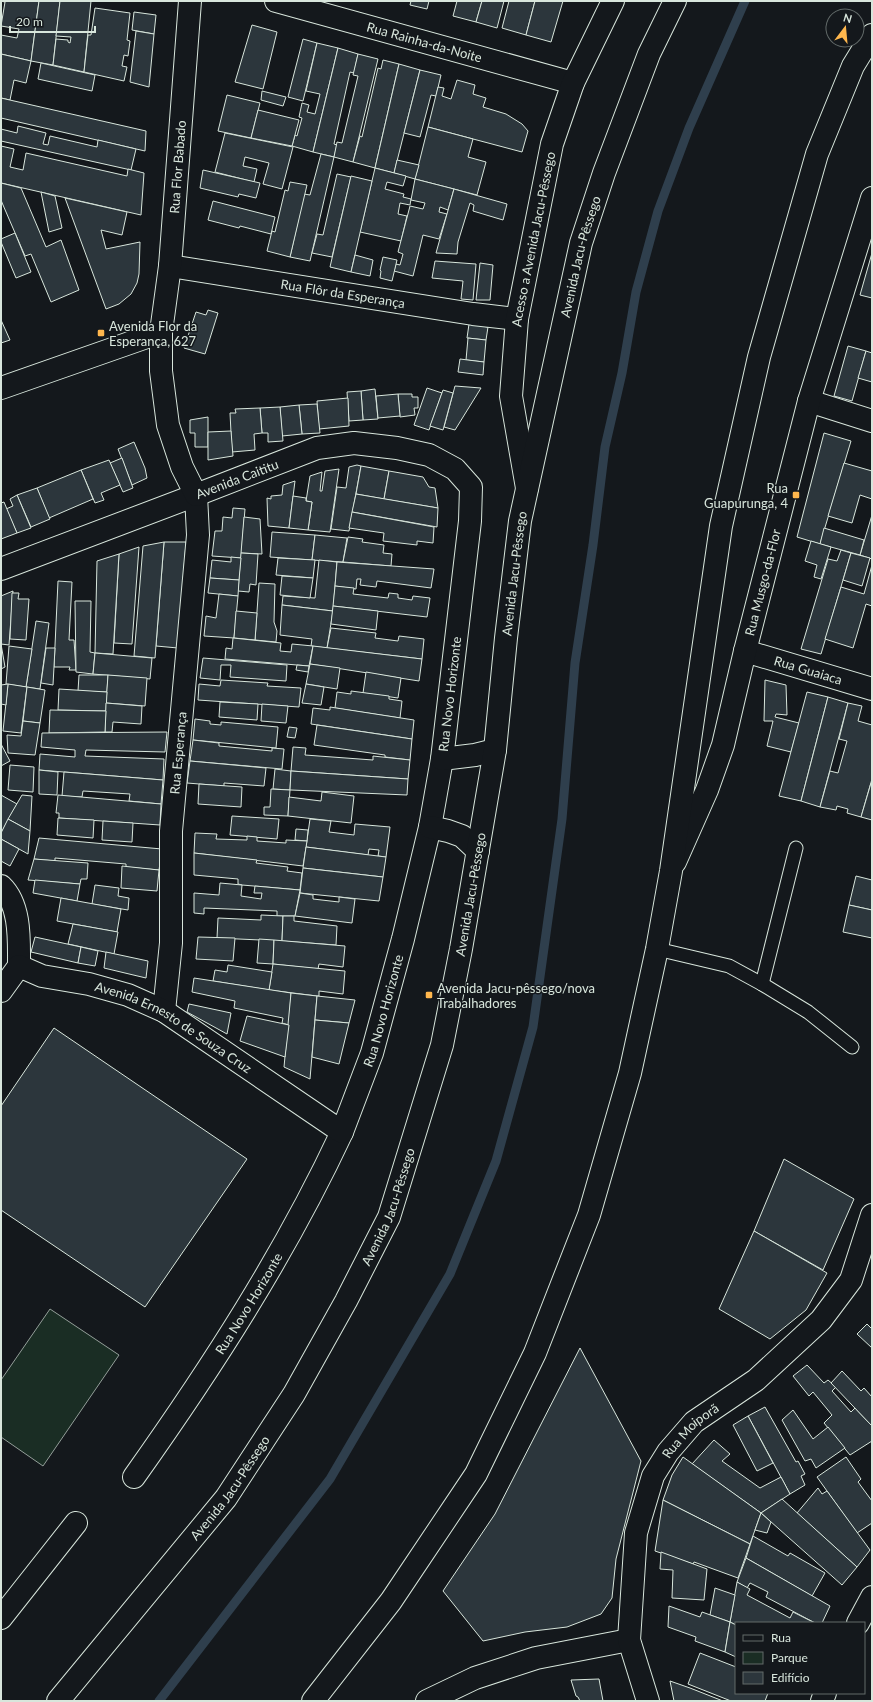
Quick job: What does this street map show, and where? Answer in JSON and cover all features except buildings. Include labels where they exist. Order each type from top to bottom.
[{"type":"main road","name":"Rua Flor Babado","points":[[190,1],[170,266],[161,332],[161,371],[168,424],[182,467],[196,495]]},
{"type":"main road","name":"Rua Rainha-da-Noite","points":[[276,1],[573,83]]},
{"type":"main road","name":"Acesso a Avenida Jacu-Pêssego","points":[[527,488],[511,396],[517,319],[552,144],[573,83],[612,1]]},
{"type":"main road","name":"Avenida Jacu-Pêssego","points":[[58,1701],[226,1498],[294,1394],[346,1301],[390,1217],[442,1045],[495,750],[506,638],[520,521],[581,244],[604,173],[649,54],[675,1]]},
{"type":"main road","points":[[313,1701],[391,1601],[476,1474],[535,1353],[589,1215],[630,1073],[657,950],[671,871],[721,526],[760,357],[817,154],[853,66],[872,35]]},
{"type":"main road","name":"Rua Musgo-da-Flor","points":[[671,871],[707,790],[723,745],[745,651],[809,401],[872,198]]},
{"type":"main road","name":"Rua Flôr da Esperança","points":[[170,266],[473,314],[517,319]]},
{"type":"main road","points":[[1,388],[161,332]]},
{"type":"main road","points":[[809,401],[872,421]]},
{"type":"main road","name":"Avenida Caititu","points":[[1,569],[317,448],[354,443],[397,448],[429,455],[455,469],[471,487]]},
{"type":"main road","name":"Rua Novo Horizonte","points":[[134,1477],[168,1430],[245,1313],[319,1182],[342,1132],[372,1053],[403,938],[430,827],[442,759],[470,521],[471,487]]},
{"type":"main road","name":"Rua Esperança","points":[[164,1010],[171,943],[171,831],[198,535],[196,495]]},
{"type":"main road","name":"Rua Guaiaca","points":[[745,651],[872,689]]},
{"type":"main road","points":[[442,759],[475,755],[495,750]]},
{"type":"main road","points":[[430,827],[462,836],[478,851]]},
{"type":"main road","points":[[1,886],[5,890],[16,914],[19,966],[1,991]]},
{"type":"main road","name":"Avenida Ernesto de Souza Cruz","points":[[19,966],[42,976],[89,984],[128,995],[164,1010],[342,1132]]},
{"type":"main road","name":"Rua Moiporã","points":[[648,1701],[629,1640],[636,1533],[653,1476],[668,1452],[694,1422],[756,1380],[821,1320],[851,1280],[872,1215]]},
{"type":"main road","points":[[1,1618],[76,1524]]},
{"type":"main road","points":[[859,1622],[872,1597]]},
{"type":"main road","points":[[427,1701],[475,1678],[536,1658],[629,1640]]},
{"type":"lane","points":[[762,984],[796,848]]},
{"type":"lane","points":[[657,950],[729,966],[808,1012],[852,1047]]},
{"type":"green space","points":[[50,1309],[119,1355],[43,1466],[1,1437],[1,1380]]},
{"type":"waterway","points":[[159,1701],[330,1479],[450,1274],[496,1161],[533,1027],[562,819],[575,663],[593,545],[605,447],[622,373],[636,292],[658,211],[689,128],[745,1]]},
{"type":"place","name":"Avenida Flor da Esperança, 627","points":[[101,333]]},
{"type":"place","name":"Rua Guapurunga, 4","points":[[796,495]]},
{"type":"place","name":"Avenida Jacu-pêssego/nova Trabalhadores","points":[[429,995]]}]
